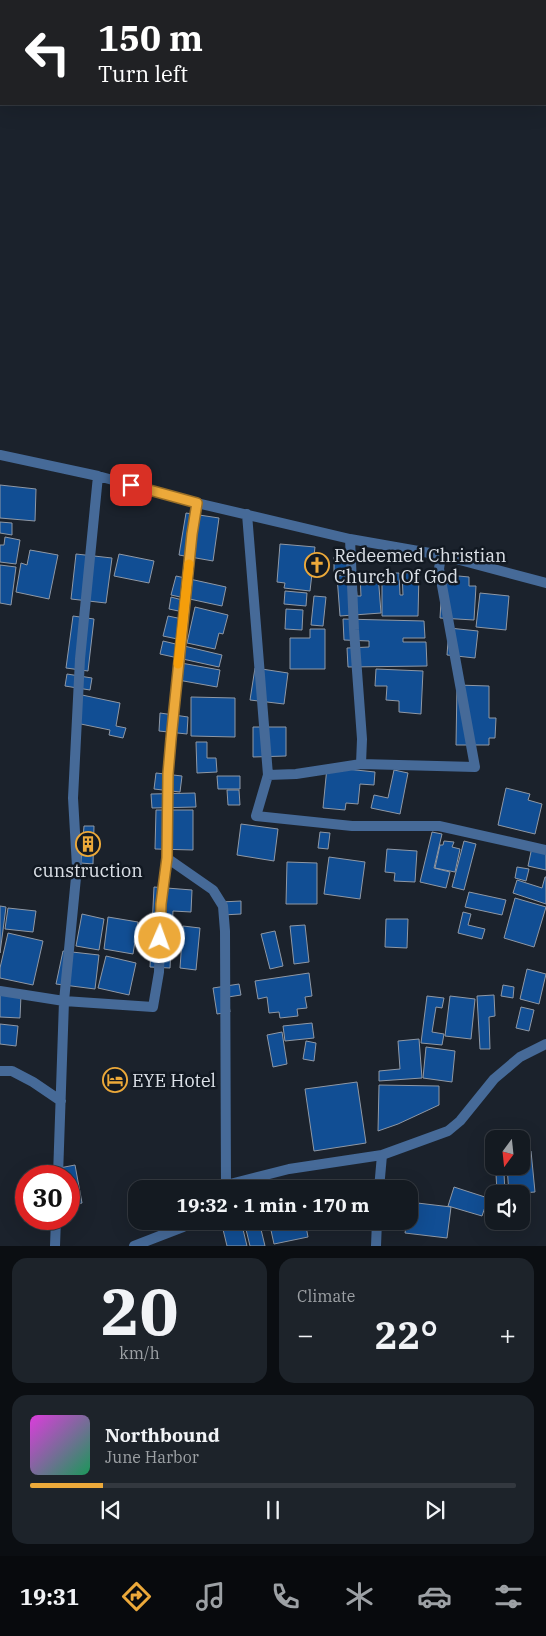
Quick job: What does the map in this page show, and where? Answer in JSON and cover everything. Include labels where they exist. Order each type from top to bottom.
[{"type":"street","points":[[0,454],[98,476],[197,503],[350,539],[441,554],[546,583]]},
{"type":"street","points":[[58,1165],[64,1001],[76,867],[73,798],[80,659],[98,476]]},
{"type":"street","points":[[0,991],[64,1001],[153,1007],[159,972],[161,904],[167,858],[168,774],[171,739],[192,534],[197,503]]},
{"type":"street","points":[[247,514],[268,775],[256,816],[352,826],[439,826],[546,850]]},
{"type":"street","points":[[350,539],[362,739],[361,764]]},
{"type":"street","points":[[268,775],[296,774],[361,764],[475,766],[439,569],[441,554]]},
{"type":"street","points":[[167,858],[213,890],[223,906],[226,931],[224,1180]]},
{"type":"street","points":[[248,1180],[289,1168],[382,1156],[448,1131],[460,1121],[494,1079],[520,1058],[546,1044]]},
{"type":"street","points":[[0,1070],[12,1071],[33,1082],[61,1102]]},
{"type":"street","points":[[381,1180],[382,1156]]},
{"type":"street","points":[[56,1230],[56,1246]]},
{"type":"street","points":[[134,1246],[174,1230]]},
{"type":"street","points":[[376,1246],[377,1230]]},
{"type":"building","points":[[0,485],[36,489],[35,521],[0,518]]},
{"type":"building","points":[[186,513],[219,518],[213,561],[179,555]]},
{"type":"building","points":[[0,522],[12,523],[12,535],[0,533]]},
{"type":"building","points":[[5,537],[20,540],[16,564],[0,562],[0,545],[4,545]]},
{"type":"building","points":[[280,544],[315,547],[310,591],[284,588],[285,583],[277,582]]},
{"type":"building","points":[[30,550],[58,555],[49,599],[16,592],[21,563],[27,565]]},
{"type":"building","points":[[76,554],[112,558],[106,603],[71,599]]},
{"type":"building","points":[[119,554],[154,561],[149,583],[114,576]]},
{"type":"building","points":[[334,557],[354,557],[354,573],[334,573]]},
{"type":"building","points":[[0,565],[16,567],[11,605],[0,603]]},
{"type":"building","points":[[382,573],[399,573],[400,595],[403,595],[402,573],[419,573],[418,616],[382,616]]},
{"type":"building","points":[[378,574],[381,613],[340,616],[337,576],[355,575],[357,596],[361,596],[360,575]]},
{"type":"building","points":[[448,575],[469,577],[469,586],[476,586],[474,620],[440,618],[442,583],[448,583]]},
{"type":"building","points":[[176,576],[226,587],[222,606],[171,595]]},
{"type":"building","points":[[285,591],[307,593],[306,606],[284,604]]},
{"type":"building","points":[[480,593],[509,596],[506,630],[476,627]]},
{"type":"building","points":[[314,596],[326,597],[323,626],[311,625]]},
{"type":"building","points":[[171,597],[186,601],[188,613],[169,609]]},
{"type":"building","points":[[195,607],[228,615],[223,634],[219,633],[215,649],[187,643]]},
{"type":"building","points":[[286,609],[303,610],[302,630],[285,629]]},
{"type":"building","points":[[73,616],[94,619],[88,671],[66,668]]},
{"type":"building","points":[[168,616],[187,620],[182,640],[163,636]]},
{"type":"building","points":[[343,619],[424,621],[425,638],[403,638],[403,642],[426,642],[427,666],[348,667],[347,648],[369,647],[369,641],[344,640]]},
{"type":"building","points":[[449,628],[478,631],[475,658],[447,655]]},
{"type":"building","points":[[310,629],[325,629],[325,669],[290,669],[290,638],[310,638]]},
{"type":"building","points":[[163,641],[222,655],[219,667],[160,654]]},
{"type":"building","points":[[181,663],[220,670],[217,687],[178,680]]},
{"type":"building","points":[[255,668],[288,673],[284,704],[250,700]]},
{"type":"building","points":[[376,669],[423,671],[421,714],[399,712],[399,701],[386,700],[387,686],[375,686]]},
{"type":"building","points":[[67,674],[92,678],[90,690],[65,686]]},
{"type":"building","points":[[457,685],[489,686],[489,718],[496,718],[495,738],[489,738],[489,745],[456,745]]},
{"type":"building","points":[[82,695],[120,703],[116,726],[126,728],[123,738],[109,735],[110,730],[76,723]]},
{"type":"building","points":[[191,697],[235,698],[235,737],[191,736]]},
{"type":"building","points":[[160,713],[188,717],[187,734],[159,731]]},
{"type":"building","points":[[253,727],[286,727],[286,756],[253,757]]},
{"type":"building","points":[[196,742],[207,742],[207,758],[216,758],[217,772],[197,773]]},
{"type":"building","points":[[327,767],[375,772],[374,785],[360,784],[358,804],[346,803],[345,810],[323,808]]},
{"type":"building","points":[[394,770],[408,773],[400,814],[371,808],[374,795],[388,798]]},
{"type":"building","points":[[156,773],[182,776],[180,792],[154,789]]},
{"type":"building","points":[[217,776],[240,776],[240,789],[218,789]]},
{"type":"building","points":[[506,788],[530,794],[528,800],[542,804],[535,834],[498,825]]},
{"type":"building","points":[[227,790],[239,790],[240,805],[228,805]]},
{"type":"building","points":[[195,793],[196,807],[152,808],[151,794]]},
{"type":"building","points":[[156,810],[193,810],[193,850],[155,849]]},
{"type":"building","points":[[241,824],[278,829],[274,861],[237,855]]},
{"type":"building","name":"cunstruction","points":[[84,826],[94,826],[93,864],[81,863]]},
{"type":"building","points":[[320,832],[330,833],[328,849],[318,848]]},
{"type":"building","points":[[432,832],[442,834],[434,868],[450,872],[446,888],[420,882]]},
{"type":"building","points":[[444,841],[454,842],[452,847],[460,849],[455,872],[435,868],[440,845],[443,845]]},
{"type":"building","points":[[464,841],[476,844],[464,890],[452,887]]},
{"type":"building","points":[[532,847],[546,850],[546,870],[528,866]]},
{"type":"building","points":[[387,849],[417,851],[415,882],[394,881],[395,873],[385,872]]},
{"type":"building","points":[[329,857],[365,862],[360,899],[324,894]]},
{"type":"building","points":[[287,862],[317,863],[317,904],[286,904]]},
{"type":"building","points":[[517,867],[529,869],[526,881],[515,878]]},
{"type":"building","points":[[545,877],[546,904],[513,893],[517,880],[542,888]]},
{"type":"building","points":[[154,887],[192,890],[191,912],[173,911],[170,968],[150,967]]},
{"type":"building","points":[[469,892],[506,900],[502,915],[465,907]]},
{"type":"building","points":[[515,898],[546,907],[534,947],[504,938]]},
{"type":"building","points":[[241,901],[241,914],[222,915],[221,902]]},
{"type":"building","points":[[0,906],[6,907],[0,953]]},
{"type":"building","points":[[8,908],[36,911],[33,932],[5,929]]},
{"type":"building","points":[[463,912],[471,914],[468,925],[485,929],[482,939],[458,933]]},
{"type":"building","points":[[82,914],[104,919],[99,950],[76,946]]},
{"type":"building","points":[[108,917],[138,922],[133,954],[104,949]]},
{"type":"building","points":[[386,919],[408,919],[407,948],[385,947]]},
{"type":"building","points":[[305,925],[309,962],[294,964],[290,926]]},
{"type":"building","points":[[183,926],[200,928],[196,970],[180,968]]},
{"type":"building","points":[[275,931],[283,966],[270,969],[261,934]]},
{"type":"building","points":[[8,933],[43,941],[33,985],[0,978],[0,968]]},
{"type":"building","points":[[63,951],[99,955],[95,989],[56,984]]},
{"type":"building","points":[[106,956],[136,963],[129,995],[98,988]]},
{"type":"building","points":[[527,969],[546,974],[539,1004],[520,999]]},
{"type":"building","points":[[309,973],[312,996],[305,997],[307,1008],[297,1009],[298,1016],[280,1018],[279,1012],[269,1013],[267,997],[258,999],[255,981]]},
{"type":"building","points":[[239,984],[241,995],[228,997],[230,1012],[217,1014],[213,988]]},
{"type":"building","points":[[503,985],[514,987],[513,998],[501,996]]},
{"type":"building","points":[[0,994],[21,995],[20,1018],[0,1017]]},
{"type":"building","points":[[494,995],[495,1016],[489,1017],[490,1049],[480,1049],[477,996]]},
{"type":"building","points":[[427,996],[444,998],[442,1008],[436,1007],[432,1032],[444,1034],[442,1045],[421,1043]]},
{"type":"building","points":[[450,996],[475,999],[471,1039],[445,1036]]},
{"type":"building","points":[[521,1007],[534,1010],[529,1031],[516,1028]]},
{"type":"building","points":[[312,1023],[314,1038],[285,1041],[283,1026]]},
{"type":"building","points":[[0,1024],[18,1026],[16,1046],[0,1044]]},
{"type":"building","points":[[282,1032],[287,1064],[273,1067],[267,1035]]},
{"type":"building","points":[[419,1039],[422,1078],[379,1081],[379,1071],[400,1069],[398,1041]]},
{"type":"building","points":[[306,1041],[316,1043],[314,1061],[303,1059]]},
{"type":"building","points":[[426,1047],[455,1051],[452,1082],[423,1078]]},
{"type":"building","points":[[357,1082],[366,1143],[314,1151],[305,1089]]},
{"type":"building","points":[[379,1085],[439,1086],[439,1105],[378,1131]]},
{"type":"building","points":[[530,1151],[535,1192],[530,1192],[530,1185],[508,1185],[508,1175],[530,1175]]},
{"type":"building","points":[[496,1175],[504,1175],[505,1185],[497,1185]]},
{"type":"building","points":[[454,1187],[485,1197],[485,1207],[482,1216],[448,1206]]},
{"type":"building","points":[[418,1203],[451,1207],[447,1238],[405,1233],[406,1230],[418,1230]]},
{"type":"building","points":[[223,1230],[243,1230],[247,1246],[227,1246]]},
{"type":"building","points":[[246,1230],[261,1230],[265,1246],[250,1246]]},
{"type":"building","points":[[271,1230],[307,1230],[308,1237],[274,1244]]},
{"type":"slow traffic","points":[[178,664],[189,564]]},
{"type":"place","name":"Redeemed Christian Church Of God","points":[[317,565]]},
{"type":"place","name":"cunstruction","points":[[88,844]]},
{"type":"place","name":"EYE Hotel","points":[[115,1080]]},
{"type":"route","points":[[131,485],[197,503],[192,534],[168,774],[167,858],[161,904],[160,938]]}]
